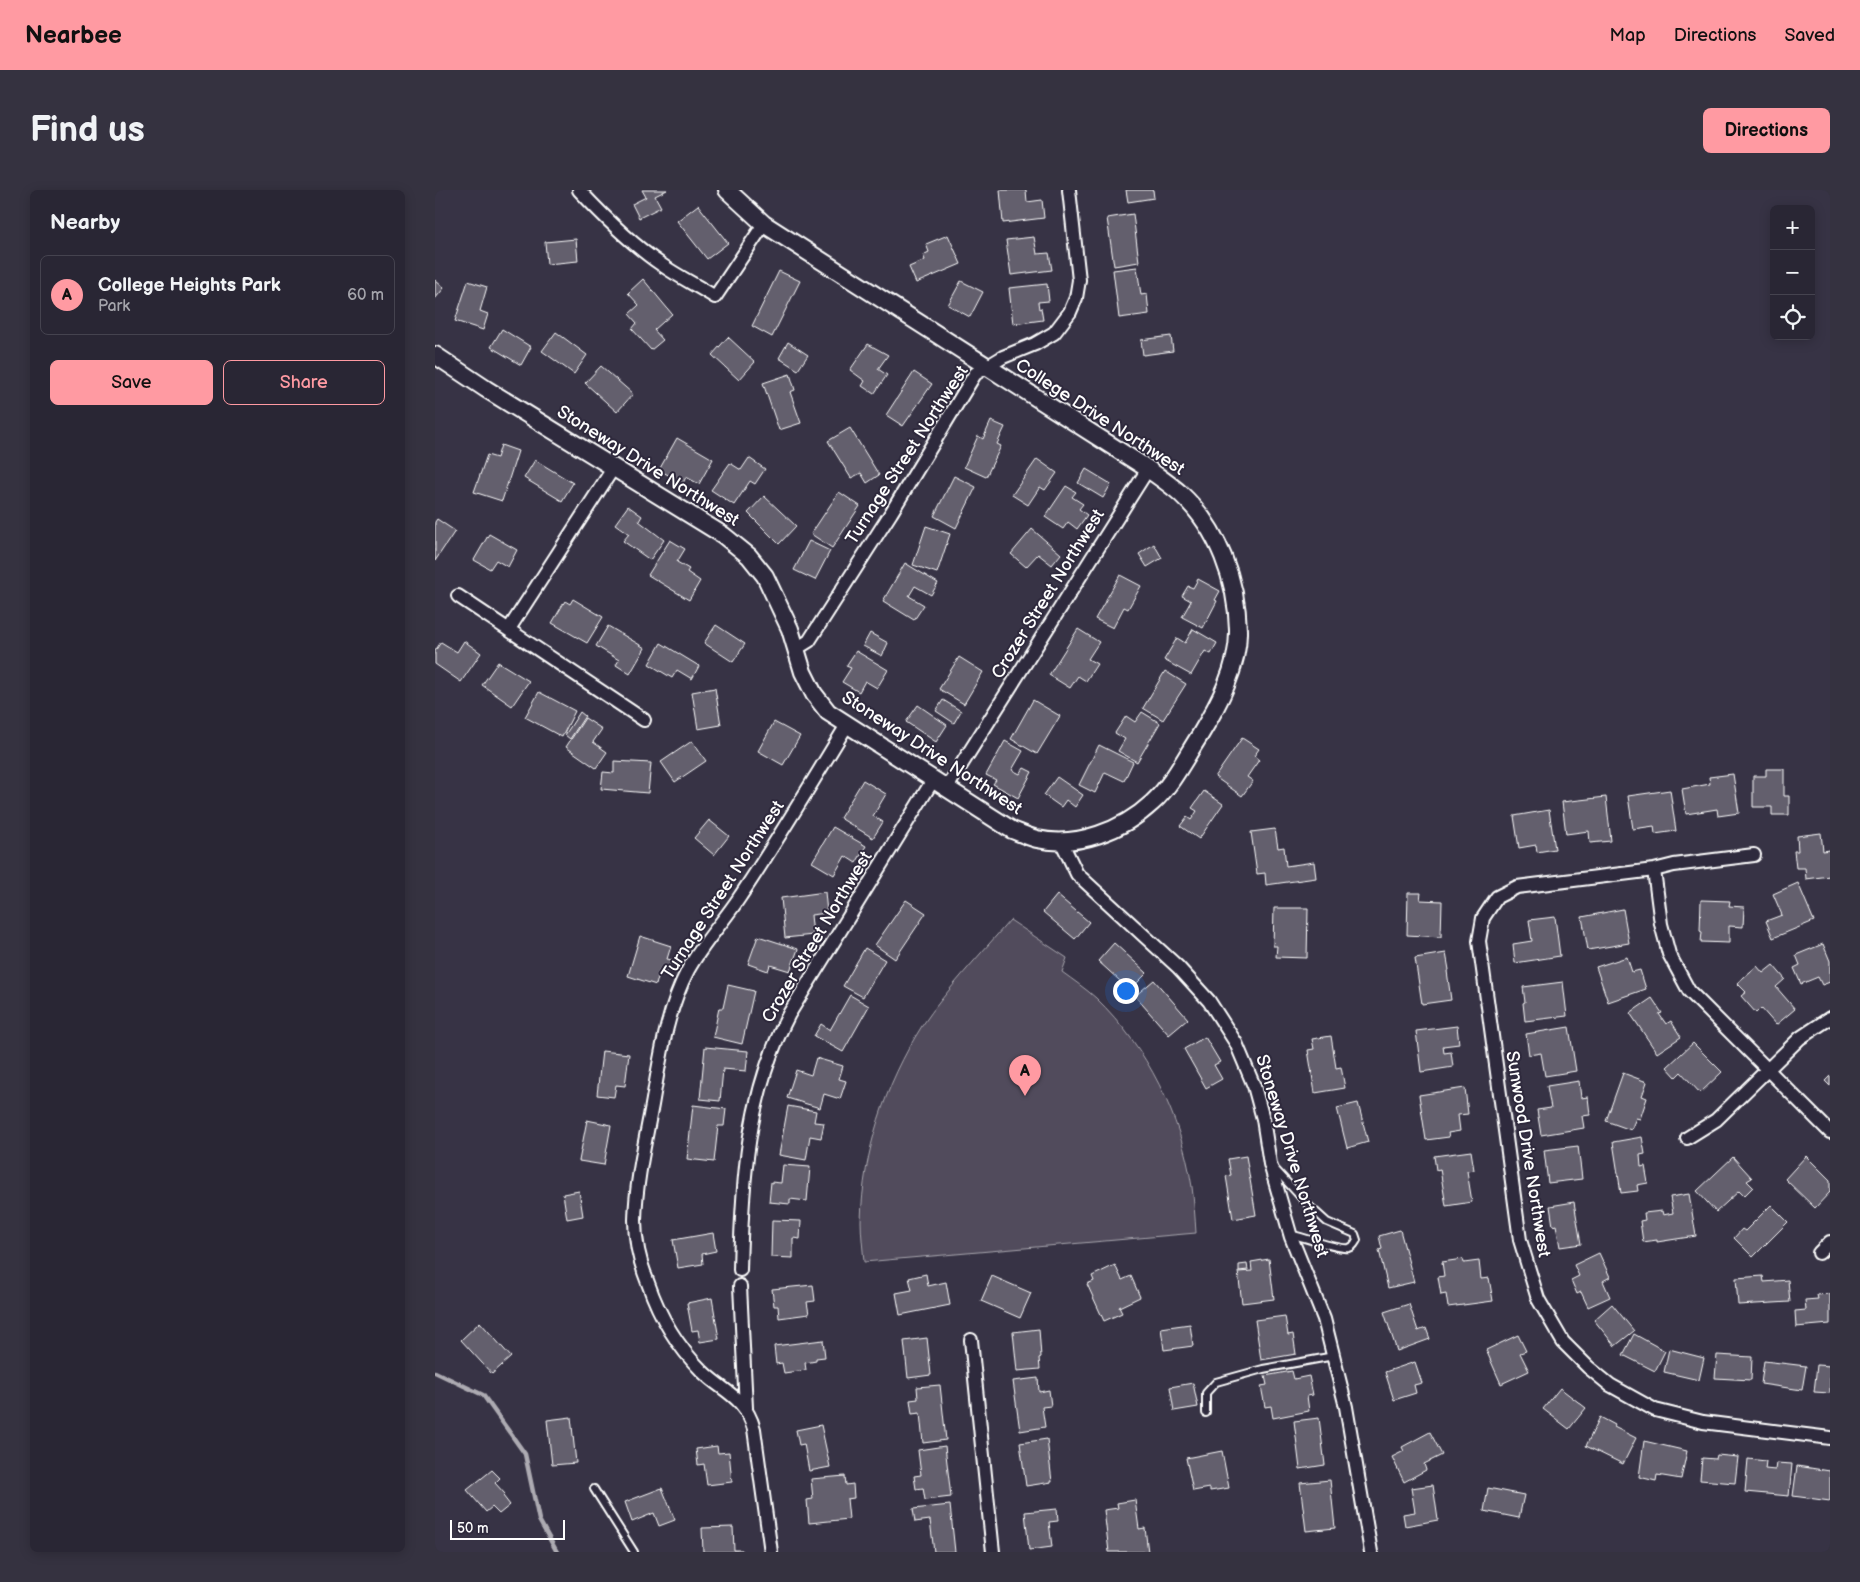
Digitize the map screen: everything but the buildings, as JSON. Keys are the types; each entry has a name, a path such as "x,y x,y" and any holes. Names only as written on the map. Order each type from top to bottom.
{"street":[{"path":"579,190 630,241 663,266 715,297 764,224"},
{"name":"College Drive Northwest","path":"727,190 764,224 1148,469 1181,494 1202,517 1216,541 1225,563 1237,610 1238,633 1236,652 1229,677 1209,720 1172,779 1153,803 1132,819 1117,827 1084,838 1061,841"},
{"name":"Turnage Street Northwest","path":"796,649 809,641 891,513 975,374 1003,357 1035,344 1054,333 1070,312 1076,298 1079,280 1069,190"},
{"name":"Stoneway Drive Northwest","path":"435,355 486,389 723,535 749,556 765,576 779,605 790,629 803,672 813,694 828,712 1012,830 1037,839 1061,841 1077,874 1178,967 1209,1001 1236,1043 1254,1086 1263,1119 1270,1164 1290,1234 1324,1319 1334,1356 1356,1459 1371,1552"},
{"path":"509,629 614,467"},
{"name":"Crozer Street Northwest","path":"740,1270 746,1154 754,1111 779,1033 789,1014 939,784 1148,469"},
{"path":"458,596 644,720"},
{"name":"Turnage Street Northwest","path":"771,1552 751,1418 746,1408 726,1389 703,1372 679,1345 659,1308 648,1284 638,1250 635,1222 637,1186 665,1034 674,999 689,969 741,896 847,725"},
{"name":"Sunwood Drive Northwest","path":"1753,855 1674,864 1654,870 1517,887 1497,897 1483,918 1479,941 1521,1240 1538,1299 1563,1342 1588,1367 1610,1385 1655,1410 1703,1422 1830,1438"},
{"path":"1654,870 1661,924 1669,954 1689,991 1830,1132"},
{"path":"1687,1138 1716,1120 1800,1038 1830,1018"},
{"path":"1819,1253 1830,1242"},
{"path":"740,1286 746,1408"},
{"path":"971,1340 993,1552"}],"lane":[{"path":"1270,1164 1307,1204 1327,1222 1355,1234 1357,1240 1355,1245 1349,1248 1338,1247 1290,1234"},
{"path":"1206,1413 1206,1393 1215,1382 1263,1369 1334,1356"},
{"path":"594,1489 633,1552"}],"shaded area":[{"path":"1010,920 1067,958 1062,972 1096,998 1114,1017 1146,1061 1159,1084 1180,1134 1192,1187 1196,1233 864,1262 861,1221 866,1170 878,1119 897,1071 932,1012"}],"waterway":[{"path":"435,1372 483,1395 525,1454 539,1520 557,1552"}],"place":[{"name":"College Heights Park","path":"1025,1096"}]}
